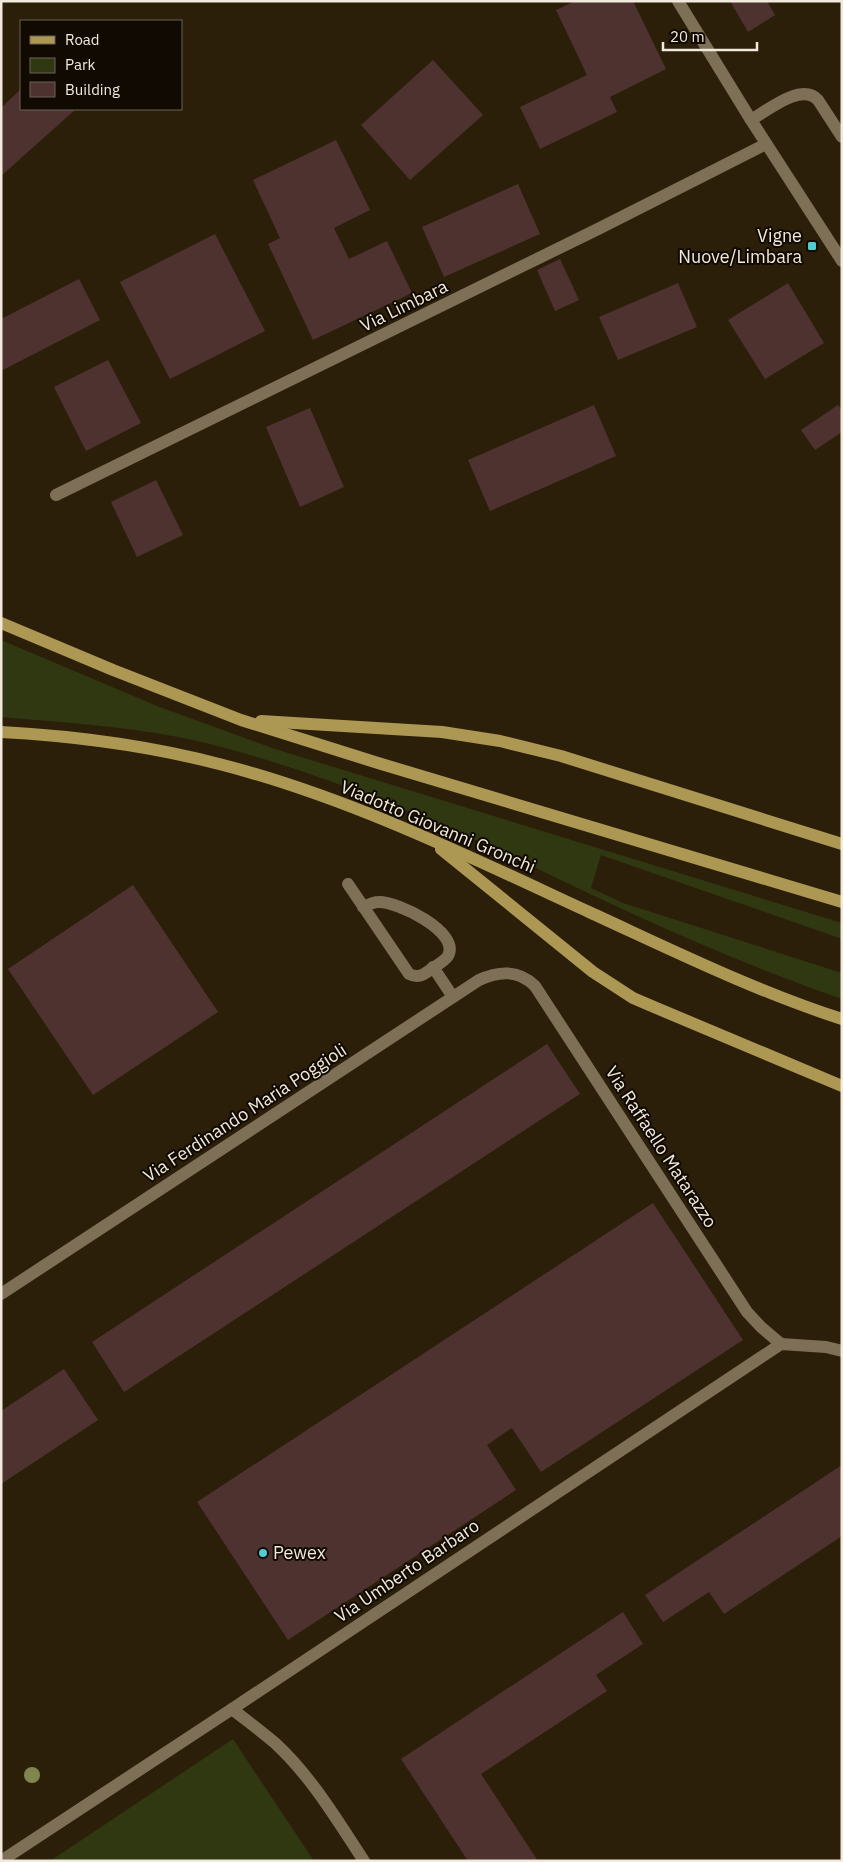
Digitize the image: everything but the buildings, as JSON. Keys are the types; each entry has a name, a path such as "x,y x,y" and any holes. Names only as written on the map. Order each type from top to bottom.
{"main road":[{"name":"Viadotto Giovanni Gronchi","path":"1,623 113,670 241,720 842,902"},
{"path":"241,720 442,732 500,741 561,756 842,844"},
{"name":"Viadotto Giovanni Gronchi","path":"1,732 90,739 157,750 225,765 301,789 360,810 429,839 726,974 799,1004 842,1019"},
{"path":"429,839 609,984 633,998 842,1086"}],"street":[{"path":"678,1 766,144 842,261"},
{"path":"751,120 795,94 806,93 814,95 842,137"},
{"name":"Via Limbara","path":"56,496 563,247 766,144"},
{"path":"348,884 363,907 409,974 415,977 423,976 447,957 449,951 442,933 428,920 412,911 388,902 376,902 363,907"},
{"path":"434,968 454,997"},
{"name":"Via Ferdinando Maria Poggioli","path":"1,1294 479,980 500,973 512,973"},
{"name":"Via Raffaello Matarazzo","path":"512,973 521,976 535,986 747,1312 781,1344"},
{"path":"781,1344 826,1346 842,1351"},
{"name":"Via Umberto Barbaro","path":"1,1861 781,1344"},
{"path":"232,1709 275,1744 299,1769 330,1809 364,1861"}],"green space":[{"path":"1,640 157,706 275,749 842,923 842,939 601,855 591,888 623,903 842,973 842,999 758,968 676,933 431,821 358,791 283,765 206,743 155,733 104,726 1,717"},
{"path":"233,1739 314,1861 50,1861"}],"place":[{"name":"Vigne Nuove/Limbara","path":"812,246"},
{"name":"Pewex","path":"263,1553"}]}
